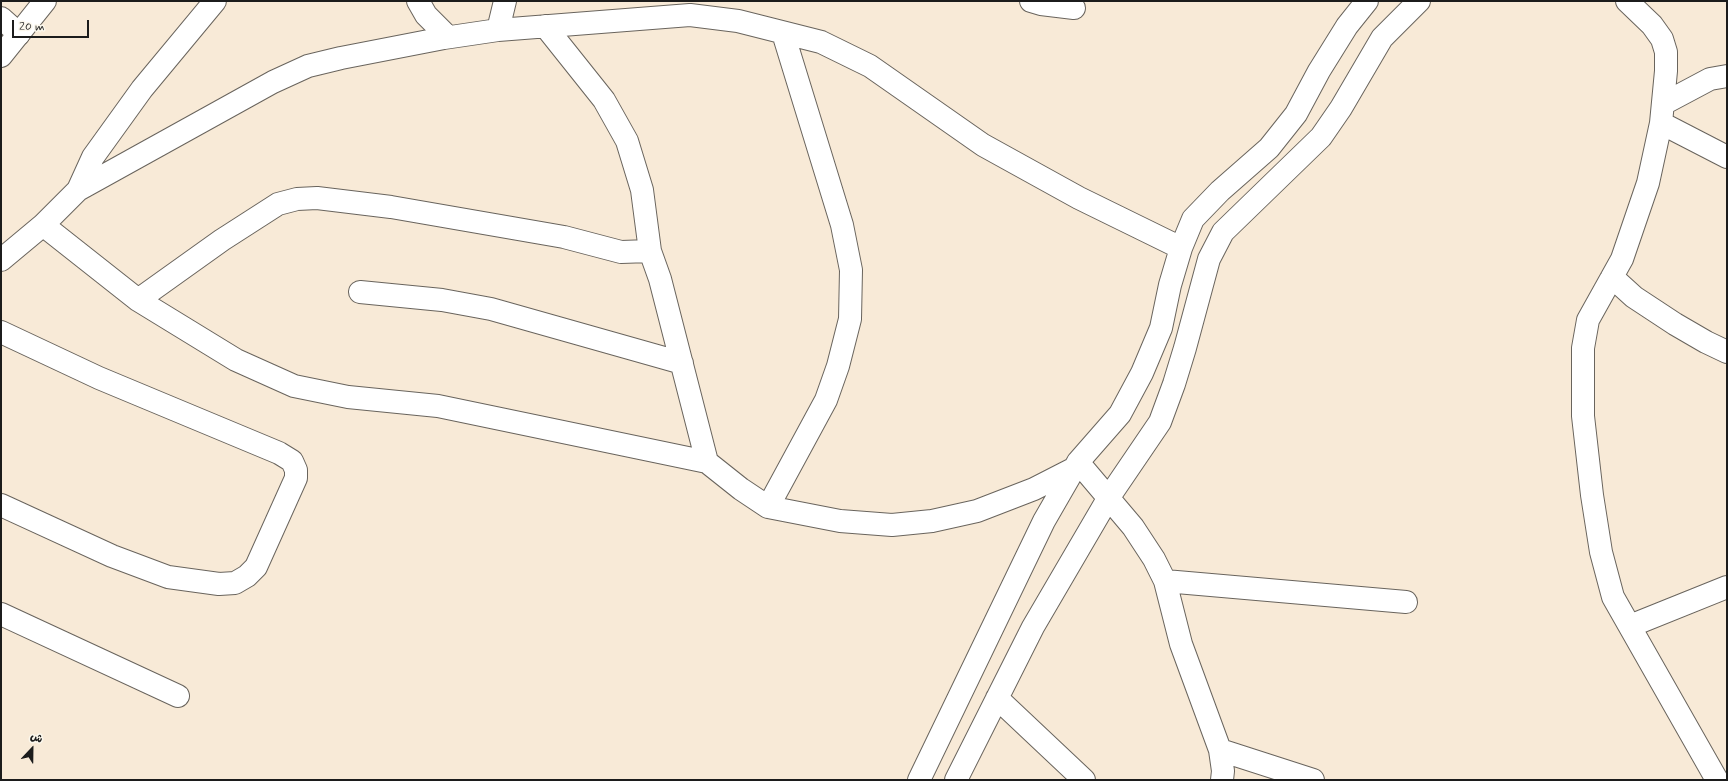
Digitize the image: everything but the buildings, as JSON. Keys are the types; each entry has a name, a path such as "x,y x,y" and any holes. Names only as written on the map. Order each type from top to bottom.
{"street":[{"path":"1,56 44,1"},
{"path":"78,190 93,157 142,89 215,1"},
{"path":"418,1 426,15 448,37"},
{"path":"498,30 505,1"},
{"path":"1031,1 1041,4 1074,8"},
{"path":"919,780 1044,520 1077,465 1120,414 1142,373 1161,328 1170,285 1181,248 1193,219 1220,191 1269,148 1296,114 1319,71 1347,26 1367,1"},
{"path":"956,780 1033,627 1108,497 1160,422 1185,348 1209,259 1223,232 1321,138 1341,108 1382,38 1419,1"},
{"path":"1627,1 1652,25 1662,39 1666,52 1666,71 1662,114 1648,183 1622,259 1588,320 1583,348 1583,416 1592,495 1601,552 1613,597 1717,780"},
{"path":"1,260 43,225 78,190 273,82 308,66 448,37 694,8 821,42 870,66 983,144 1079,198 1181,248"},
{"path":"1,18 19,34"},
{"path":"545,26 604,100 627,141 642,190 650,252 660,279 706,462"},
{"path":"768,507 826,400 838,366 850,319 851,270 842,225 783,33"},
{"path":"1662,114 1710,79 1727,76"},
{"path":"1662,114 1727,157"},
{"path":"138,300 222,240 278,204 297,199 317,198 391,207 564,237 621,252 650,252"},
{"path":"43,225 138,300 236,360 294,386 348,397 438,406 706,462 740,489 768,507 840,521 863,523 892,525 932,521 977,511 1034,489 1077,465"},
{"path":"1612,277 1634,297 1675,324 1727,352"},
{"path":"360,292 442,300 491,309 682,363"},
{"path":"1,332 99,378 279,453 292,461 296,470 296,478 256,567 247,576 235,583 219,584 168,577 112,556 1,505"},
{"path":"1077,465 1108,497 1133,527 1154,559 1165,581 1181,644 1220,750 1223,771 1222,780"},
{"path":"1165,581 1406,602"},
{"path":"1630,626 1727,587"},
{"path":"1,614 178,696"},
{"path":"997,698 1084,780"},
{"path":"1220,750 1313,780"}]}
